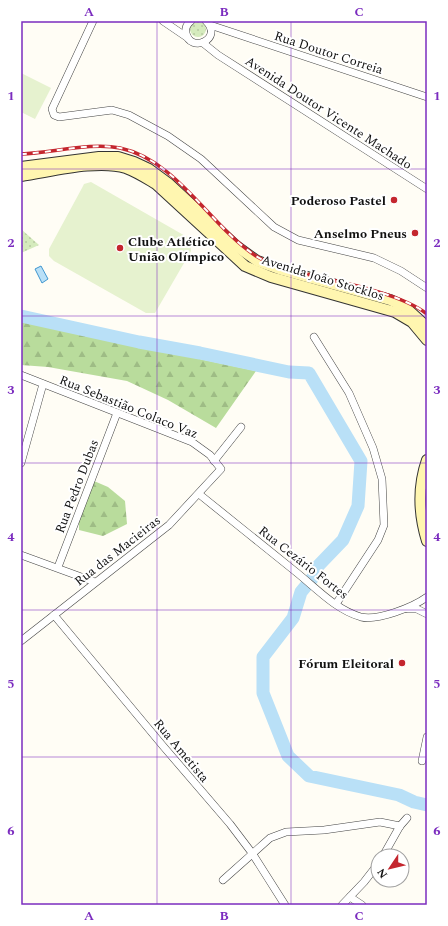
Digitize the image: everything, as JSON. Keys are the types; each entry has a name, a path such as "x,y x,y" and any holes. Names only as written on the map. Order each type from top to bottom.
{"main road":[{"name":"Avenida João Stocklos","path":"21,167 99,157 118,158 134,162 149,169 168,183 236,246 257,261 282,270 390,300 405,307 427,327"},
{"name":"Avenida João Stocklos","path":"21,176 91,166 124,168 156,184 245,266 271,277 395,312 412,322 427,340"},
{"path":"427,460 424,469 421,512 427,541"}],"street":[{"path":"93,21 52,109 54,115 59,117 112,110 129,115 168,136 201,159 274,227 298,240 374,258 401,271 427,288"},
{"path":"163,21 195,43 205,42 211,33 223,29"},
{"path":"188,38 186,30 191,21"},
{"path":"208,23 211,33"},
{"name":"Rua Doutor Correia","path":"208,23 427,97"},
{"name":"Avenida Doutor Vicente Machado","path":"205,42 218,55 427,189"},
{"path":"314,337 349,393 373,448 382,480 384,525 382,532 336,604"},
{"name":"Rua Sebastião Colaco Vaz","path":"21,374 192,442 221,469"},
{"path":"21,462 43,384"},
{"name":"Rua Pedro Dubas","path":"58,567 117,413"},
{"path":"214,461 241,427"},
{"name":"Rua das Macieiras","path":"21,641 169,525 221,469"},
{"name":"Rua Cezário Fortes","path":"199,494 314,588 336,604 361,617 374,617 406,608 427,597"},
{"path":"21,555 58,567 95,582"},
{"path":"406,608 417,609 427,614"},
{"name":"Rua Ametista","path":"54,615 252,854 285,905"},
{"path":"422,761 427,737"},
{"path":"388,848 400,826 407,818"},
{"path":"223,880 270,838 286,832 324,830 380,822 400,826"},
{"path":"342,905 370,873"},
{"path":"350,897 362,905"}],"green space":[{"path":"198,21 204,23 206,29 204,35 198,37 192,35 190,29 192,23"},
{"path":"21,73 51,88 35,119 21,112"},
{"name":"Clube Atlético União Olímpico","path":"91,182 187,237 190,241 191,251 155,313 146,313 54,261 49,256 49,249 84,184"},
{"path":"21,229 39,245 21,253"},
{"path":"21,321 256,371 216,428 168,400 127,381 48,367 21,365"},
{"path":"94,481 108,487 125,501 127,524 103,536 79,530 79,519"}],"water":[{"path":"41,266 48,279 42,283 35,269"}],"waterway":[{"path":"21,316 139,342 289,372 309,373 361,461 358,506 343,540 318,566 315,575 301,592 293,618 263,657 263,693 288,756 309,776 399,795 414,802 427,805"}],"railway":[{"path":"21,154 84,147 109,146 140,155 159,166 176,180 239,243 261,259 277,266 298,272 383,293 415,306 427,314"}],"place":[{"name":"Poderoso Pastel","path":"394,200"},
{"name":"Anselmo Pneus","path":"415,233"},
{"name":"Clube Atlético União Olímpico","path":"120,248"},
{"name":"Fórum Eleitoral","path":"402,663"}]}
